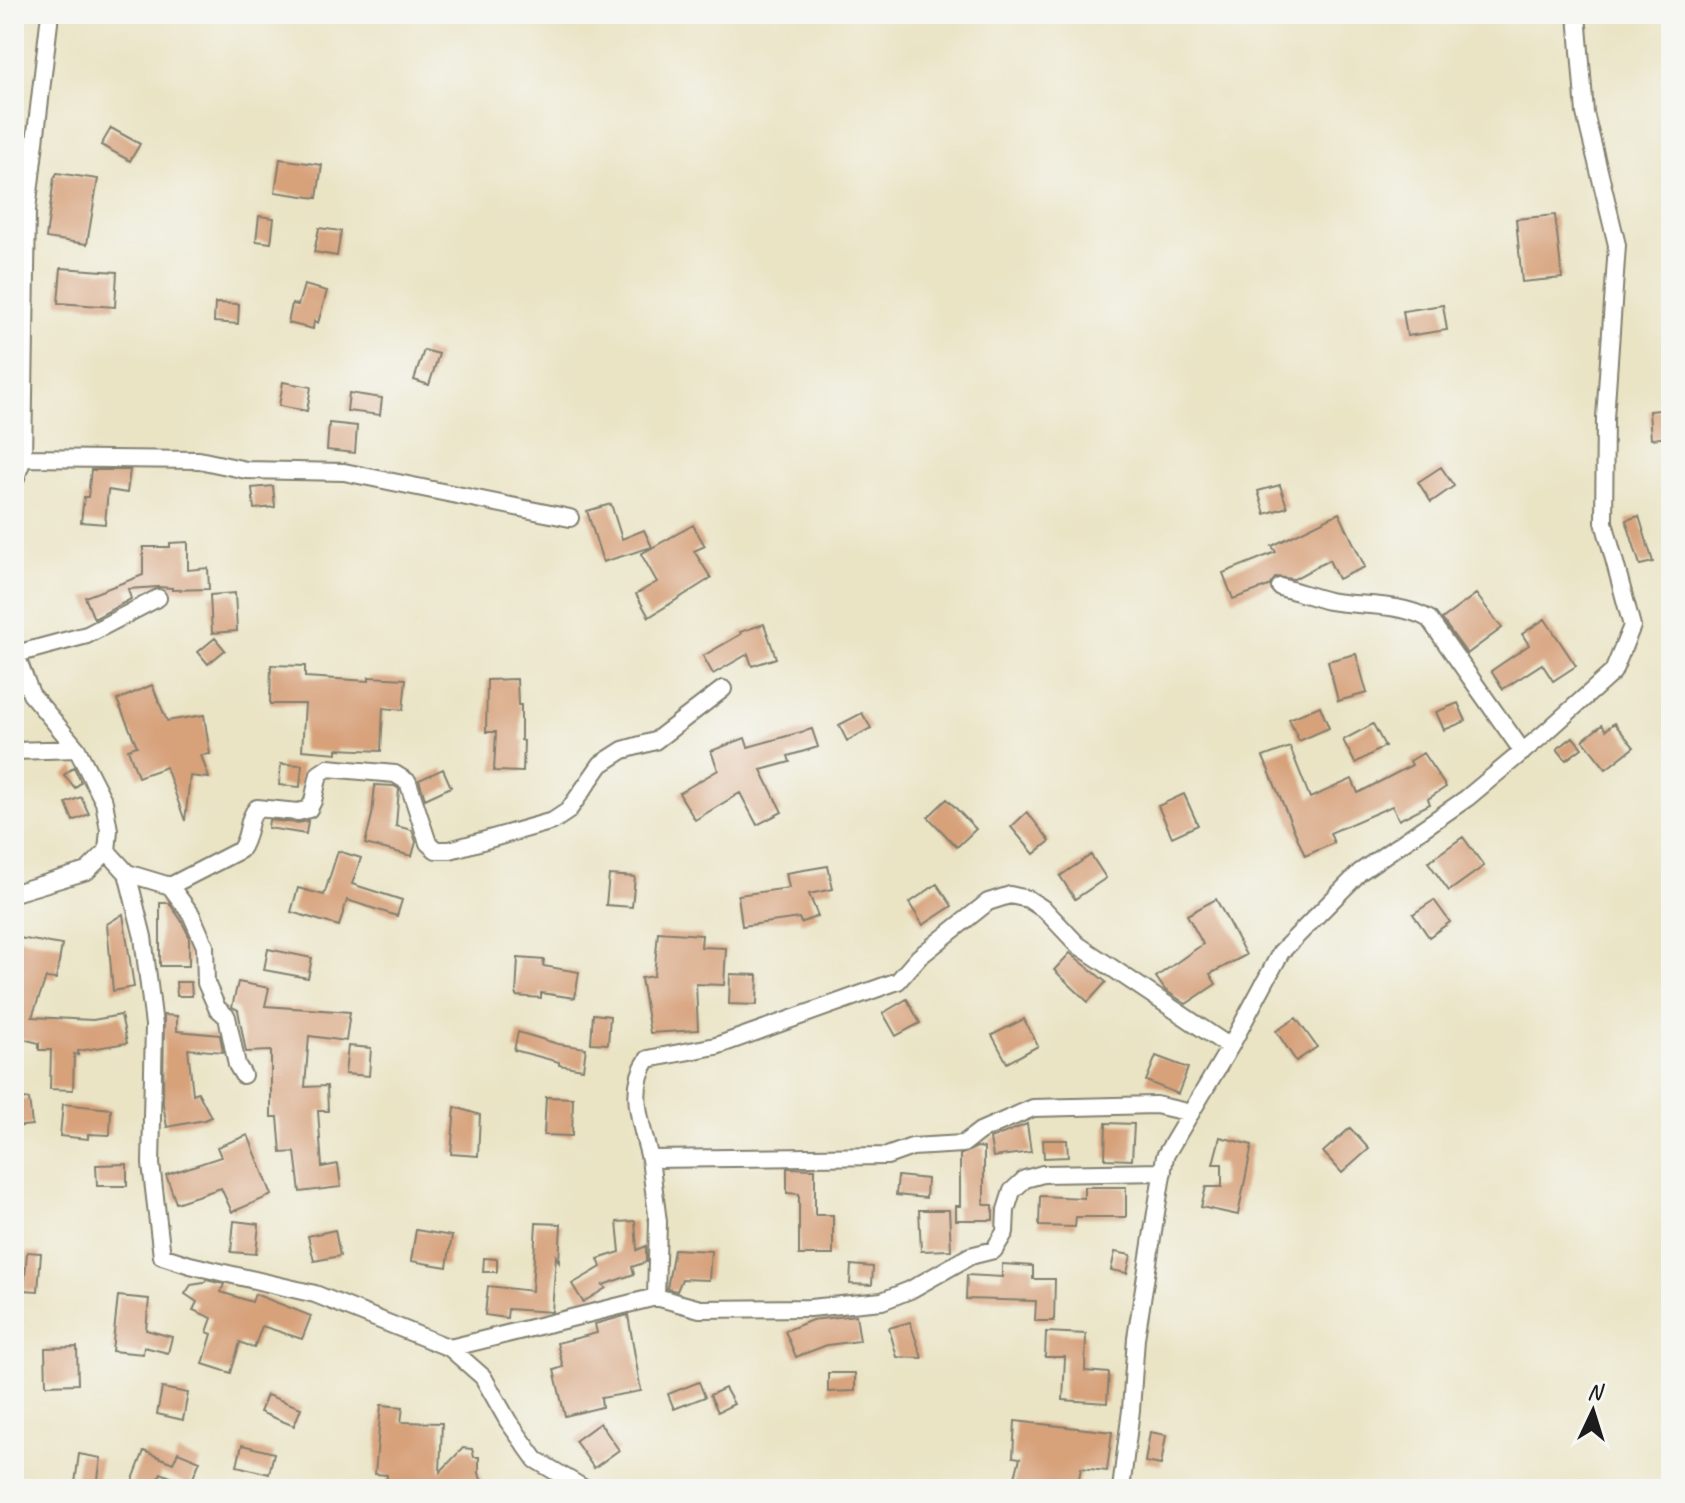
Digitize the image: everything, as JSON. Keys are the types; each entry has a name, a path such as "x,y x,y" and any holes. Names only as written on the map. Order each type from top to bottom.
{"street":[{"path":"14,483 23,458 27,210 50,14"},
{"path":"1121,1489 1136,1338 1165,1156 1230,1047 1281,952 1360,872 1467,798 1613,672 1632,626 1604,522 1605,418 1617,245 1585,113 1577,14"},
{"path":"23,458 199,460 246,470 344,472 570,518"},
{"path":"1280,587 1330,601 1419,613 1429,619 1523,752"},
{"path":"14,893 87,871 107,851 109,830 104,802 77,749 31,694 15,652 87,635 158,598"},
{"path":"170,886 240,850 247,840 250,815 257,808 298,812 309,809 319,774 328,768 395,774 408,782 428,843 436,850 450,850 553,821 568,811 601,764 623,750 655,741 723,689"},
{"path":"14,751 77,749"},
{"path":"107,851 127,873 143,937 154,1025 151,1164 162,1256 315,1294 450,1348 483,1377 508,1421 536,1460 585,1489"},
{"path":"127,873 170,886 191,914 205,946 206,983 217,1008 227,1017 235,1056 243,1075"},
{"path":"656,1297 658,1222 650,1159 638,1112 637,1082 648,1059 716,1046 898,981 919,957 988,902 1010,895 1028,899 1045,910 1078,945 1230,1047"},
{"path":"650,1159 887,1156 912,1147 963,1144 980,1131 1033,1108 1156,1105 1191,1113"},
{"path":"450,1348 656,1297 700,1309 810,1308 882,1301 910,1290 970,1256 994,1250 1005,1232 1006,1210 1012,1191 1025,1179 1043,1174 1163,1172"}],"building":[{"path":"111,128 140,144 130,161 101,145"},
{"path":"280,159 322,165 317,198 275,192"},
{"path":"57,173 98,179 87,244 46,238"},
{"path":"1555,215 1562,278 1522,282 1516,219"},
{"path":"259,216 274,218 271,243 256,241"},
{"path":"319,228 341,231 337,256 314,252"},
{"path":"61,268 117,272 115,307 58,303"},
{"path":"304,285 327,291 318,323 314,321 313,329 288,323 292,304 298,305"},
{"path":"215,303 239,304 238,324 214,322"},
{"path":"1443,305 1447,330 1407,336 1403,311"},
{"path":"424,350 439,354 429,385 414,380"},
{"path":"283,382 311,387 307,411 279,406"},
{"path":"349,393 382,398 380,415 347,411"},
{"path":"1671,409 1671,437 1651,439 1649,411"},
{"path":"329,423 357,426 355,453 327,450"},
{"path":"1441,467 1454,486 1431,502 1418,482"},
{"path":"91,470 130,470 127,493 108,490 105,524 81,522"},
{"path":"1280,485 1287,507 1265,514 1258,491"},
{"path":"273,486 275,507 254,509 252,488"},
{"path":"611,504 622,539 644,530 652,547 603,562 587,511"},
{"path":"1339,513 1365,567 1338,579 1329,560 1294,579 1276,577 1269,586 1233,599 1223,573 1276,552 1272,546"},
{"path":"1639,516 1653,562 1640,565 1626,520"},
{"path":"693,525 705,546 694,551 711,578 649,617 636,594 657,582 641,554"},
{"path":"188,542 188,570 208,568 209,589 128,589 131,599 94,619 85,597 143,575 143,547 170,547 170,543"},
{"path":"235,593 237,631 212,633 210,595"},
{"path":"1476,594 1502,628 1467,654 1442,619"},
{"path":"1545,619 1576,666 1553,681 1542,664 1503,689 1491,671 1529,645 1522,634"},
{"path":"764,624 776,658 752,666 748,654 713,674 703,656 740,632"},
{"path":"215,638 225,650 208,664 198,652"},
{"path":"1356,654 1367,693 1338,701 1328,661"},
{"path":"271,665 305,666 305,677 369,681 369,677 406,679 403,710 383,708 381,751 337,749 337,753 302,750 305,704 270,704"},
{"path":"517,679 521,740 524,741 523,772 494,771 496,732 486,732 487,680"},
{"path":"152,685 167,721 204,715 210,754 201,755 209,778 190,776 185,821 166,767 138,777 128,749 137,746 117,700"},
{"path":"1458,703 1466,721 1444,730 1436,712"},
{"path":"1320,706 1329,728 1299,741 1289,719"},
{"path":"862,713 871,728 847,741 839,725"},
{"path":"1614,723 1634,747 1606,769 1583,740 1602,725 1606,730"},
{"path":"1373,724 1385,746 1355,763 1343,740"},
{"path":"812,729 818,747 788,756 790,762 761,770 782,812 757,825 740,793 695,820 679,793 718,770 711,751 745,738 748,747"},
{"path":"1573,737 1582,748 1566,760 1557,749"},
{"path":"1290,747 1310,798 1352,779 1358,793 1412,765 1410,761 1423,753 1446,787 1428,799 1430,804 1399,820 1392,806 1330,833 1334,843 1305,856 1263,757"},
{"path":"281,764 302,765 300,787 279,785"},
{"path":"74,767 81,782 75,788 64,775"},
{"path":"443,769 451,787 425,799 419,780"},
{"path":"375,785 399,789 396,826 412,830 416,842 412,856 365,844"},
{"path":"1184,794 1198,825 1172,837 1158,806"},
{"path":"81,797 89,814 73,821 66,803"},
{"path":"947,799 976,829 957,847 928,817"},
{"path":"1027,812 1050,841 1034,854 1011,827"},
{"path":"269,820 308,821 306,834 268,828"},
{"path":"1463,837 1484,866 1449,891 1428,862"},
{"path":"338,851 361,858 352,884 402,900 397,916 347,900 339,926 291,912 298,888 324,895"},
{"path":"1091,855 1106,878 1075,899 1060,876"},
{"path":"828,866 833,889 809,894 818,916 801,923 799,918 742,926 738,895 789,888 786,873"},
{"path":"609,875 635,877 632,907 606,905"},
{"path":"937,884 952,906 923,925 909,903"},
{"path":"1216,899 1246,955 1210,974 1216,984 1186,1004 1165,990 1156,977 1203,944 1187,915"},
{"path":"1434,900 1450,922 1429,937 1413,914"},
{"path":"160,903 169,903 189,936 189,966 160,966"},
{"path":"123,914 134,987 113,991 107,924"},
{"path":"658,932 702,935 701,947 726,948 724,985 696,984 698,1030 650,1033 641,978 654,976"},
{"path":"19,938 62,945 56,979 46,978 32,1017 93,1020 121,1015 127,1043 74,1054 73,1090 50,1089 51,1050 39,1050 39,1043 14,1037 14,971"},
{"path":"268,949 312,958 308,978 264,970"},
{"path":"1070,953 1106,982 1088,1002 1054,970"},
{"path":"518,958 544,960 543,966 579,972 575,998 541,993 541,998 516,996"},
{"path":"730,974 758,975 757,1005 729,1004"},
{"path":"176,982 191,982 192,996 177,996"},
{"path":"238,982 269,988 265,1006 350,1012 346,1041 309,1036 305,1087 327,1086 328,1111 318,1111 322,1167 338,1164 341,1187 300,1192 295,1152 281,1153 278,1117 271,1117 271,1051 246,1052 238,1010 232,1007"},
{"path":"907,999 920,1023 896,1036 883,1013"},
{"path":"593,1014 610,1016 608,1044 591,1043"},
{"path":"164,1015 177,1016 177,1031 220,1035 223,1052 188,1049 193,1094 198,1092 211,1117 204,1120 167,1127 163,1104"},
{"path":"1296,1018 1317,1047 1296,1061 1276,1031"},
{"path":"1024,1019 1038,1046 1007,1063 992,1035"},
{"path":"518,1032 558,1044 586,1048 583,1069 559,1065 559,1062 514,1050"},
{"path":"348,1046 371,1048 369,1076 345,1074"},
{"path":"1156,1056 1188,1068 1178,1094 1146,1081"},
{"path":"546,1097 573,1098 572,1136 544,1135"},
{"path":"29,1099 32,1125 14,1127 14,1100"},
{"path":"63,1104 111,1109 110,1135 88,1134 88,1139 60,1136"},
{"path":"455,1107 480,1115 478,1156 451,1154"},
{"path":"1106,1123 1134,1124 1132,1160 1105,1159"},
{"path":"1027,1124 1031,1152 993,1157 990,1139"},
{"path":"1350,1128 1369,1149 1342,1173 1323,1152"},
{"path":"248,1135 272,1195 232,1212 221,1188 176,1203 166,1175 221,1157 217,1147"},
{"path":"1220,1137 1252,1145 1238,1215 1201,1207 1206,1187 1222,1187 1222,1164 1213,1164"},
{"path":"1043,1140 1067,1140 1068,1157 1044,1158"},
{"path":"977,1147 984,1148 984,1205 993,1205 993,1220 956,1220 956,1206 960,1206 960,1155"},
{"path":"127,1164 127,1186 97,1186 96,1165"},
{"path":"787,1168 815,1169 815,1215 833,1215 833,1255 799,1255 799,1194 787,1193"},
{"path":"898,1176 927,1179 926,1198 896,1195"},
{"path":"1084,1187 1126,1187 1126,1217 1076,1217 1075,1227 1039,1226 1040,1196 1084,1198"},
{"path":"919,1210 949,1210 951,1250 921,1251"},
{"path":"234,1221 259,1224 256,1254 231,1252"},
{"path":"635,1221 637,1250 646,1246 646,1262 632,1267 634,1274 603,1285 606,1288 583,1302 572,1284 601,1267 598,1259 620,1252 617,1222"},
{"path":"536,1223 561,1224 552,1312 508,1309 507,1318 485,1315 488,1286 532,1291"},
{"path":"335,1230 340,1256 314,1261 308,1236"},
{"path":"416,1230 452,1236 447,1267 411,1261"},
{"path":"674,1249 711,1251 709,1280 682,1279 677,1291 667,1289"},
{"path":"27,1252 41,1253 38,1291 24,1290"},
{"path":"1115,1252 1131,1255 1127,1273 1111,1270"},
{"path":"484,1258 497,1259 497,1272 483,1272"},
{"path":"1002,1264 1033,1266 1033,1279 1055,1279 1054,1321 1035,1321 1036,1301 966,1299 967,1275 1002,1277"},
{"path":"851,1265 873,1267 872,1285 850,1284"},
{"path":"206,1280 224,1284 221,1292 252,1302 255,1294 311,1316 302,1339 262,1326 254,1348 240,1342 231,1373 203,1364 212,1334 207,1332 212,1318 193,1310 197,1302 185,1294 191,1285"},
{"path":"118,1296 149,1299 146,1330 172,1337 168,1353 144,1347 143,1354 112,1351"},
{"path":"628,1315 641,1391 601,1398 602,1407 565,1416 554,1370 563,1367 557,1343 597,1333 595,1324"},
{"path":"856,1315 860,1341 827,1345 796,1357 785,1331 812,1320"},
{"path":"910,1322 922,1358 897,1357 889,1328"},
{"path":"1046,1332 1086,1334 1085,1371 1109,1373 1107,1403 1063,1400 1065,1357 1045,1357"},
{"path":"77,1347 78,1384 46,1385 45,1348"},
{"path":"828,1373 855,1373 855,1391 828,1392"},
{"path":"699,1382 705,1397 674,1409 668,1394"},
{"path":"162,1388 188,1393 183,1420 157,1414"},
{"path":"725,1388 734,1404 718,1412 710,1395"},
{"path":"267,1395 301,1408 294,1426 260,1412"},
{"path":"381,1405 403,1407 401,1422 442,1423 440,1472 463,1448 472,1449 474,1457 479,1457 479,1473 484,1489 387,1489 387,1475 375,1474"},
{"path":"1015,1421 1112,1432 1107,1471 1081,1468 1077,1489 1012,1489 1020,1458 1013,1457"},
{"path":"600,1423 619,1450 594,1468 575,1441"},
{"path":"1150,1432 1166,1435 1161,1465 1145,1462"},
{"path":"242,1445 274,1453 269,1474 237,1466"},
{"path":"144,1451 173,1463 178,1452 200,1461 190,1485 161,1473 155,1489 132,1482"},
{"path":"79,1454 101,1458 97,1486 75,1483"}]}
